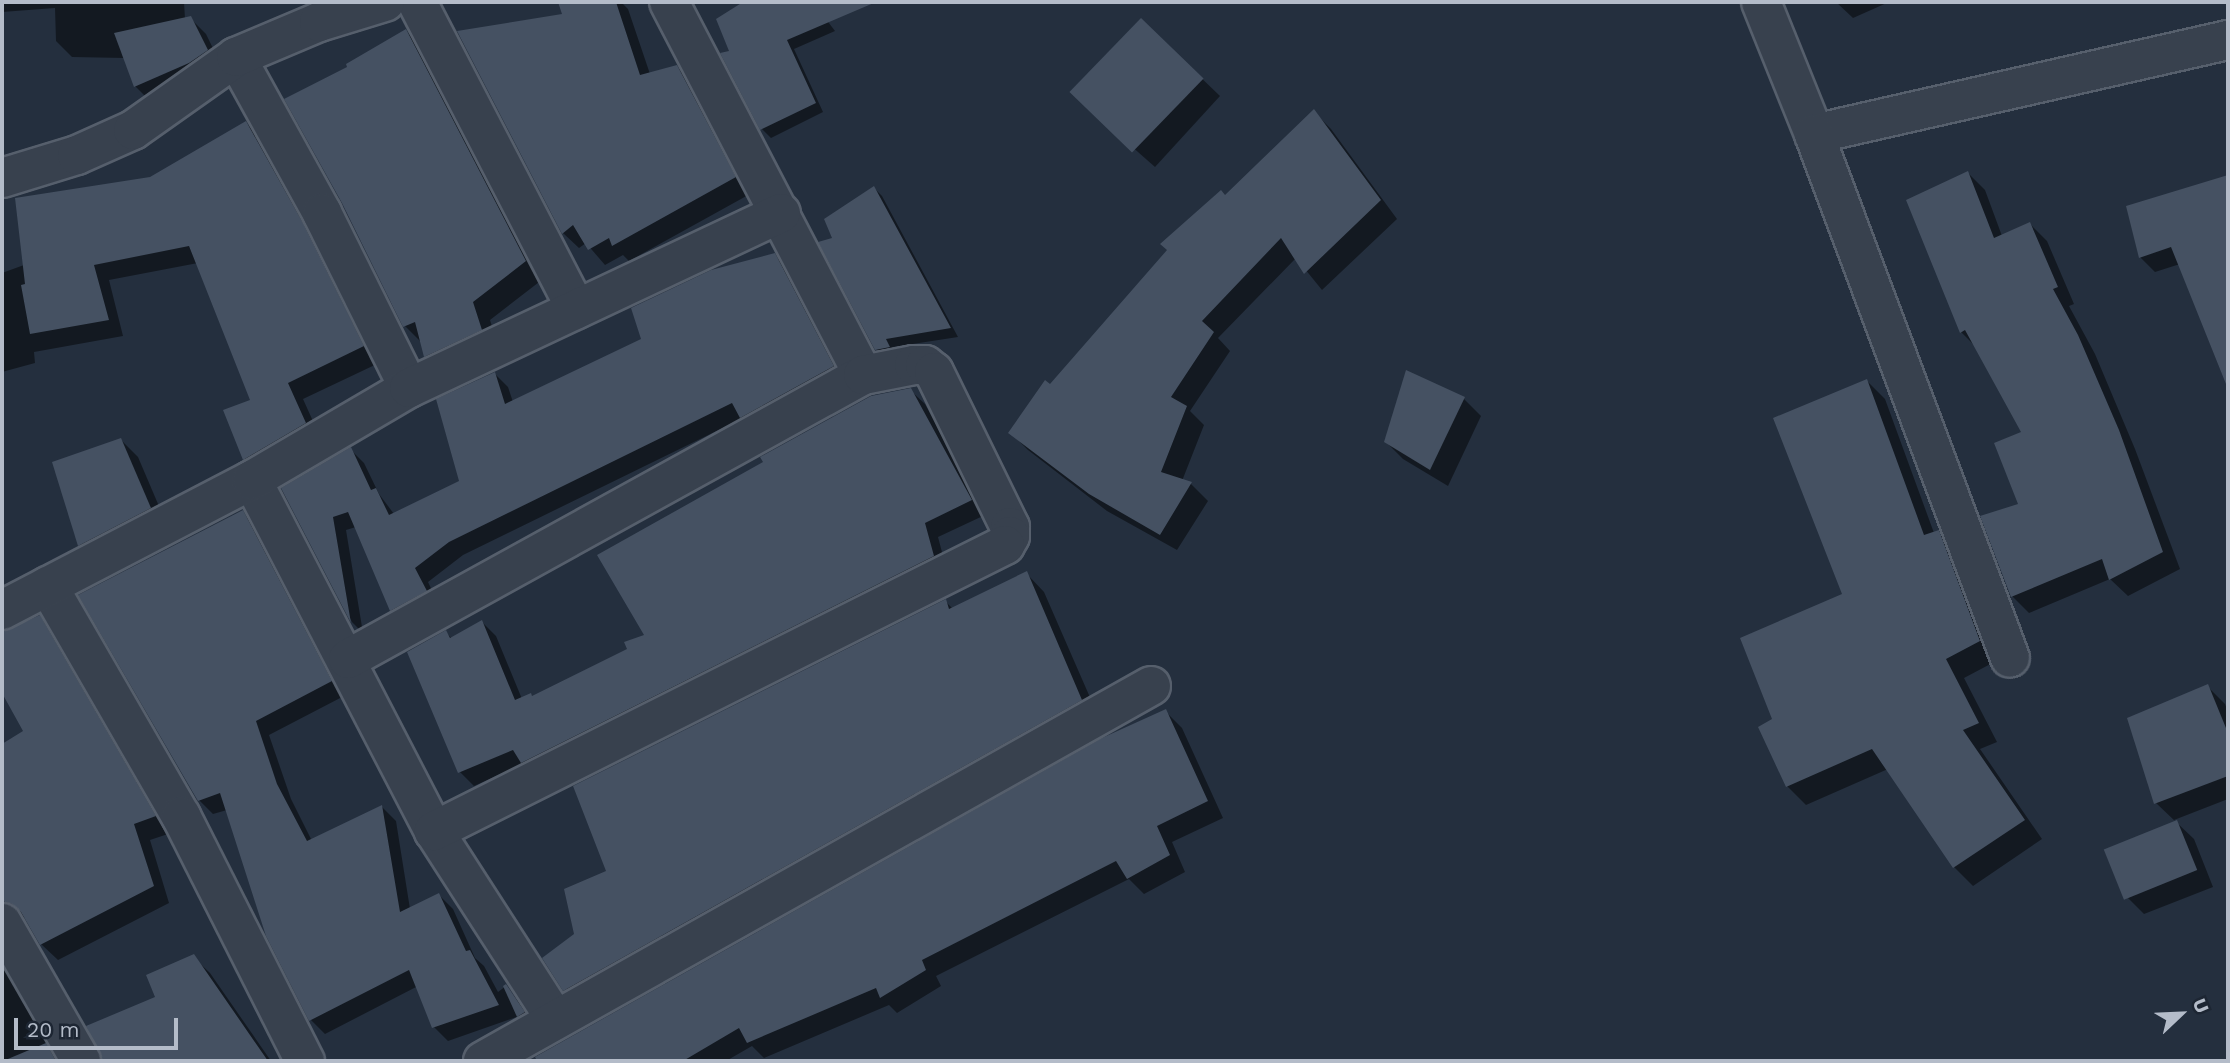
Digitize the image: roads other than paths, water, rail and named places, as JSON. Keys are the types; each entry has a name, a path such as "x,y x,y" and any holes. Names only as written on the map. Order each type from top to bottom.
{"street":[{"path":"2,178 77,155 133,130 236,57 319,22 385,2"},
{"path":"417,2 576,309"},
{"path":"669,2 863,375"},
{"path":"1761,2 1814,134 2010,657"},
{"path":"1814,134 2228,40"},
{"path":"236,57 322,213 409,388"},
{"path":"2,610 252,480 409,388 781,213"},
{"path":"348,659 863,375 914,365 925,365 934,372 1010,527 1010,536 1005,545 434,831"},
{"path":"252,480 348,659 434,831 555,1019"},
{"path":"48,586 181,816 304,1061"},
{"path":"483,1061 1151,687"},
{"path":"2,923 81,1061"}]}
